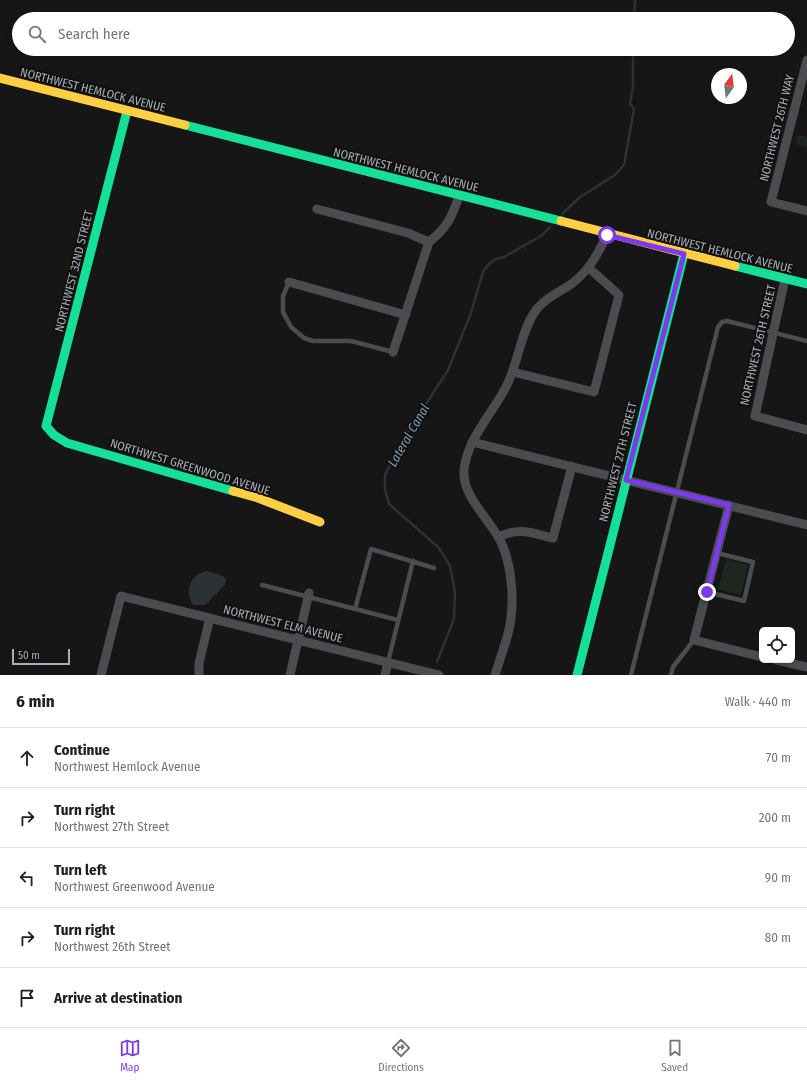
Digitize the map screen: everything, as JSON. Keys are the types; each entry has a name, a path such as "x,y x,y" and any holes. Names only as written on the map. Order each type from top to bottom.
{"street":[{"name":"NORTHWEST 26TH WAY","path":"807,60 803,89 771,202 807,211"},
{"name":"NORTHWEST HEMLOCK AVENUE","path":"0,78 607,235 807,284"},
{"name":"NORTHWEST 32ND STREET","path":"54,435 46,426 127,111"},
{"path":"393,352 429,242 442,231 449,222 459,196"},
{"path":"317,209 408,233 429,242"},
{"path":"495,675 508,633 511,594 507,560 498,537 467,488 464,472 466,456 472,442 506,387 513,372 534,313 546,300 567,287 589,268 607,235"},
{"name":"NORTHWEST 27TH STREET","path":"577,675 684,254"},
{"path":"513,372 594,392 619,295 589,268"},
{"name":"NORTHWEST 26TH STREET","path":"785,279 755,416 807,430"},
{"path":"289,282 406,316"},
{"name":"NORTHWEST GREENWOOD AVENUE","path":"54,435 67,443 258,498 320,522"},
{"path":"472,442 807,525"},
{"path":"498,537 510,531 522,530 553,538 572,466"},
{"path":"729,505 694,640 759,656"},
{"path":"290,675 309,595"},
{"name":"NORTHWEST ELM AVENUE","path":"101,675 121,596 439,675"},
{"path":"199,675 200,658 210,618"},
{"path":"385,675 388,662"},
{"path":"789,663 807,667"}],"lane":[{"path":"289,282 283,296 283,312 291,327 304,338 313,341 351,341 393,352"},
{"path":"631,675 718,327 722,322 727,321 807,340"},
{"path":"355,609 371,550 434,568"},
{"path":"707,592 744,601 753,562 717,553"},
{"path":"388,662 413,561"},
{"path":"262,585 309,595 398,620"},
{"path":"671,675 674,667 694,640"}],"shaded area":[{"path":"798,135 807,137 807,147 796,144"},
{"path":"726,559 748,565 741,595 718,589"},
{"path":"207,571 223,576 226,579 225,585 205,605 193,605 189,594 190,584 193,579 201,573"}],"waterway":[{"name":"Lateral Canal","path":"634,12 635,0"},
{"name":"Lateral Canal","path":"562,214 580,197 615,175 624,165 634,109 630,104 633,86 633,56"},
{"name":"Lateral Canal","path":"437,662 454,619 455,593 450,566 439,548 389,504 385,490 385,475 402,441 448,370 470,316 483,272 488,265 496,259 504,257 541,236 550,227"}],"traffic: fast":[{"path":"127,111 46,426 54,435 67,443 233,491"},
{"path":"185,125 561,221"},
{"path":"577,675 684,254"},
{"path":"735,266 807,284"}],"traffic: slow":[{"path":"0,78 185,125"},
{"path":"561,221 735,266"},
{"path":"233,491 258,498 320,522"}],"route":[{"path":"607,235 684,254 626,480 729,505 707,592"}]}
